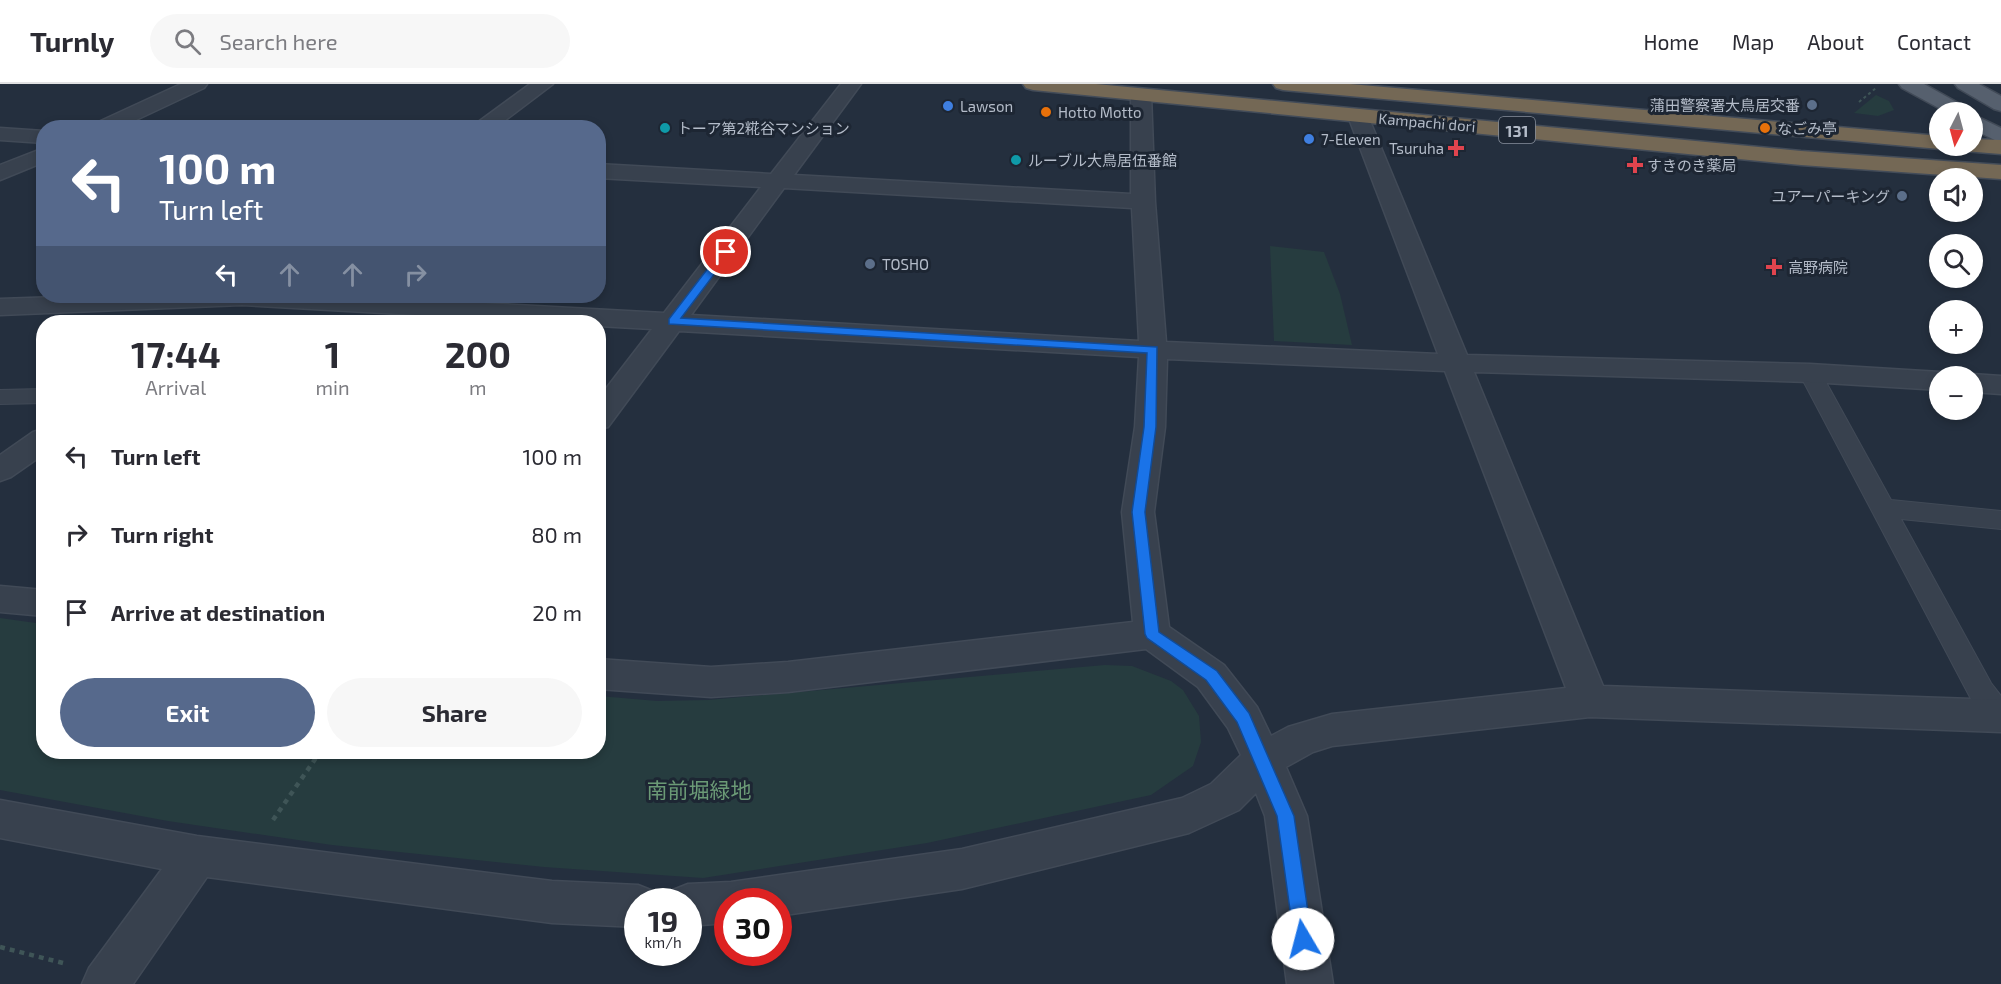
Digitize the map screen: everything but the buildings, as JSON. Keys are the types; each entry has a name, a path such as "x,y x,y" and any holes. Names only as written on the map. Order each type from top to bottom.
{"highway":[{"name":"Kampachi dori","path":"1033,84 1801,158 2001,172"},
{"name":"Kampachi dori","path":"1283,84 1375,88 1929,142"},
{"path":"1983,146 2001,147"}],"main road":[{"path":"1909,84 1942,102"},
{"path":"1965,84 2001,105"},
{"path":"1983,126 2001,137"}],"street":[{"path":"118,120 197,84"},
{"path":"491,120 543,84"},
{"path":"606,409 851,84"},
{"path":"1141,94 1143,202 1153,350 1150,427 1138,512 1152,634"},
{"path":"1358,116 1590,701"},
{"path":"0,134 36,136"},
{"path":"0,173 36,157"},
{"path":"606,172 1143,202"},
{"path":"0,307 88,303"},
{"path":"217,315 233,303"},
{"path":"363,303 570,315"},
{"path":"606,317 1153,350 1456,363 1810,373 1929,380"},
{"path":"1983,384 2001,385"},
{"path":"0,470 36,445"},
{"path":"0,599 36,602"},
{"path":"606,675 711,682 788,677 1152,634 1211,676 1243,718 1263,760 1286,816 1310,984"},
{"path":"792,894 962,869 1189,815 1225,797 1263,760 1302,739 1332,730 1590,701 2000,716"},
{"path":"0,819 197,856 552,902 624,905"},
{"path":"109,979 197,856"}],"lane":[{"path":"1810,373 1982,691 2000,716"},
{"path":"0,397 36,396"},
{"path":"1883,508 2001,520"}],"path":[{"path":"246,861 315,759"},
{"path":"0,947 109,979"}],"green space":[{"path":"1876,95 1889,101 1894,110 1878,116 1854,113"},
{"path":"1270,246 1324,252 1340,294 1352,345 1274,341"},
{"name":"南前堀緑地","path":"0,618 36,623 36,759 606,759 606,697 657,701 708,700 1105,665 1132,666 1171,681 1183,690 1199,716 1201,742 1193,766 1151,795 927,843 703,878 544,867 332,845 168,821 0,790"}],"place":[{"name":"蒲田警察署大鳥居交番","path":"1812,105"},
{"name":"Lawson","path":"948,106"},
{"name":"Hotto Motto","path":"1046,112"},
{"name":"トーア第2糀谷マンション","path":"665,128"},
{"name":"なごみ亭","path":"1765,128"},
{"name":"7-Eleven","path":"1309,139"},
{"name":"Tsuruha","path":"1456,148"},
{"name":"ルーブル大鳥居伍番館","path":"1016,160"},
{"name":"すきのき薬局","path":"1635,165"},
{"name":"ユアーパーキング","path":"1902,196"},
{"name":"TOSHO","path":"870,264"},
{"name":"高野病院","path":"1774,267"}],"route":[{"path":"726,252 673,321 1153,350 1150,427 1138,512 1152,634 1211,676 1243,718 1286,816 1303,939"}]}
